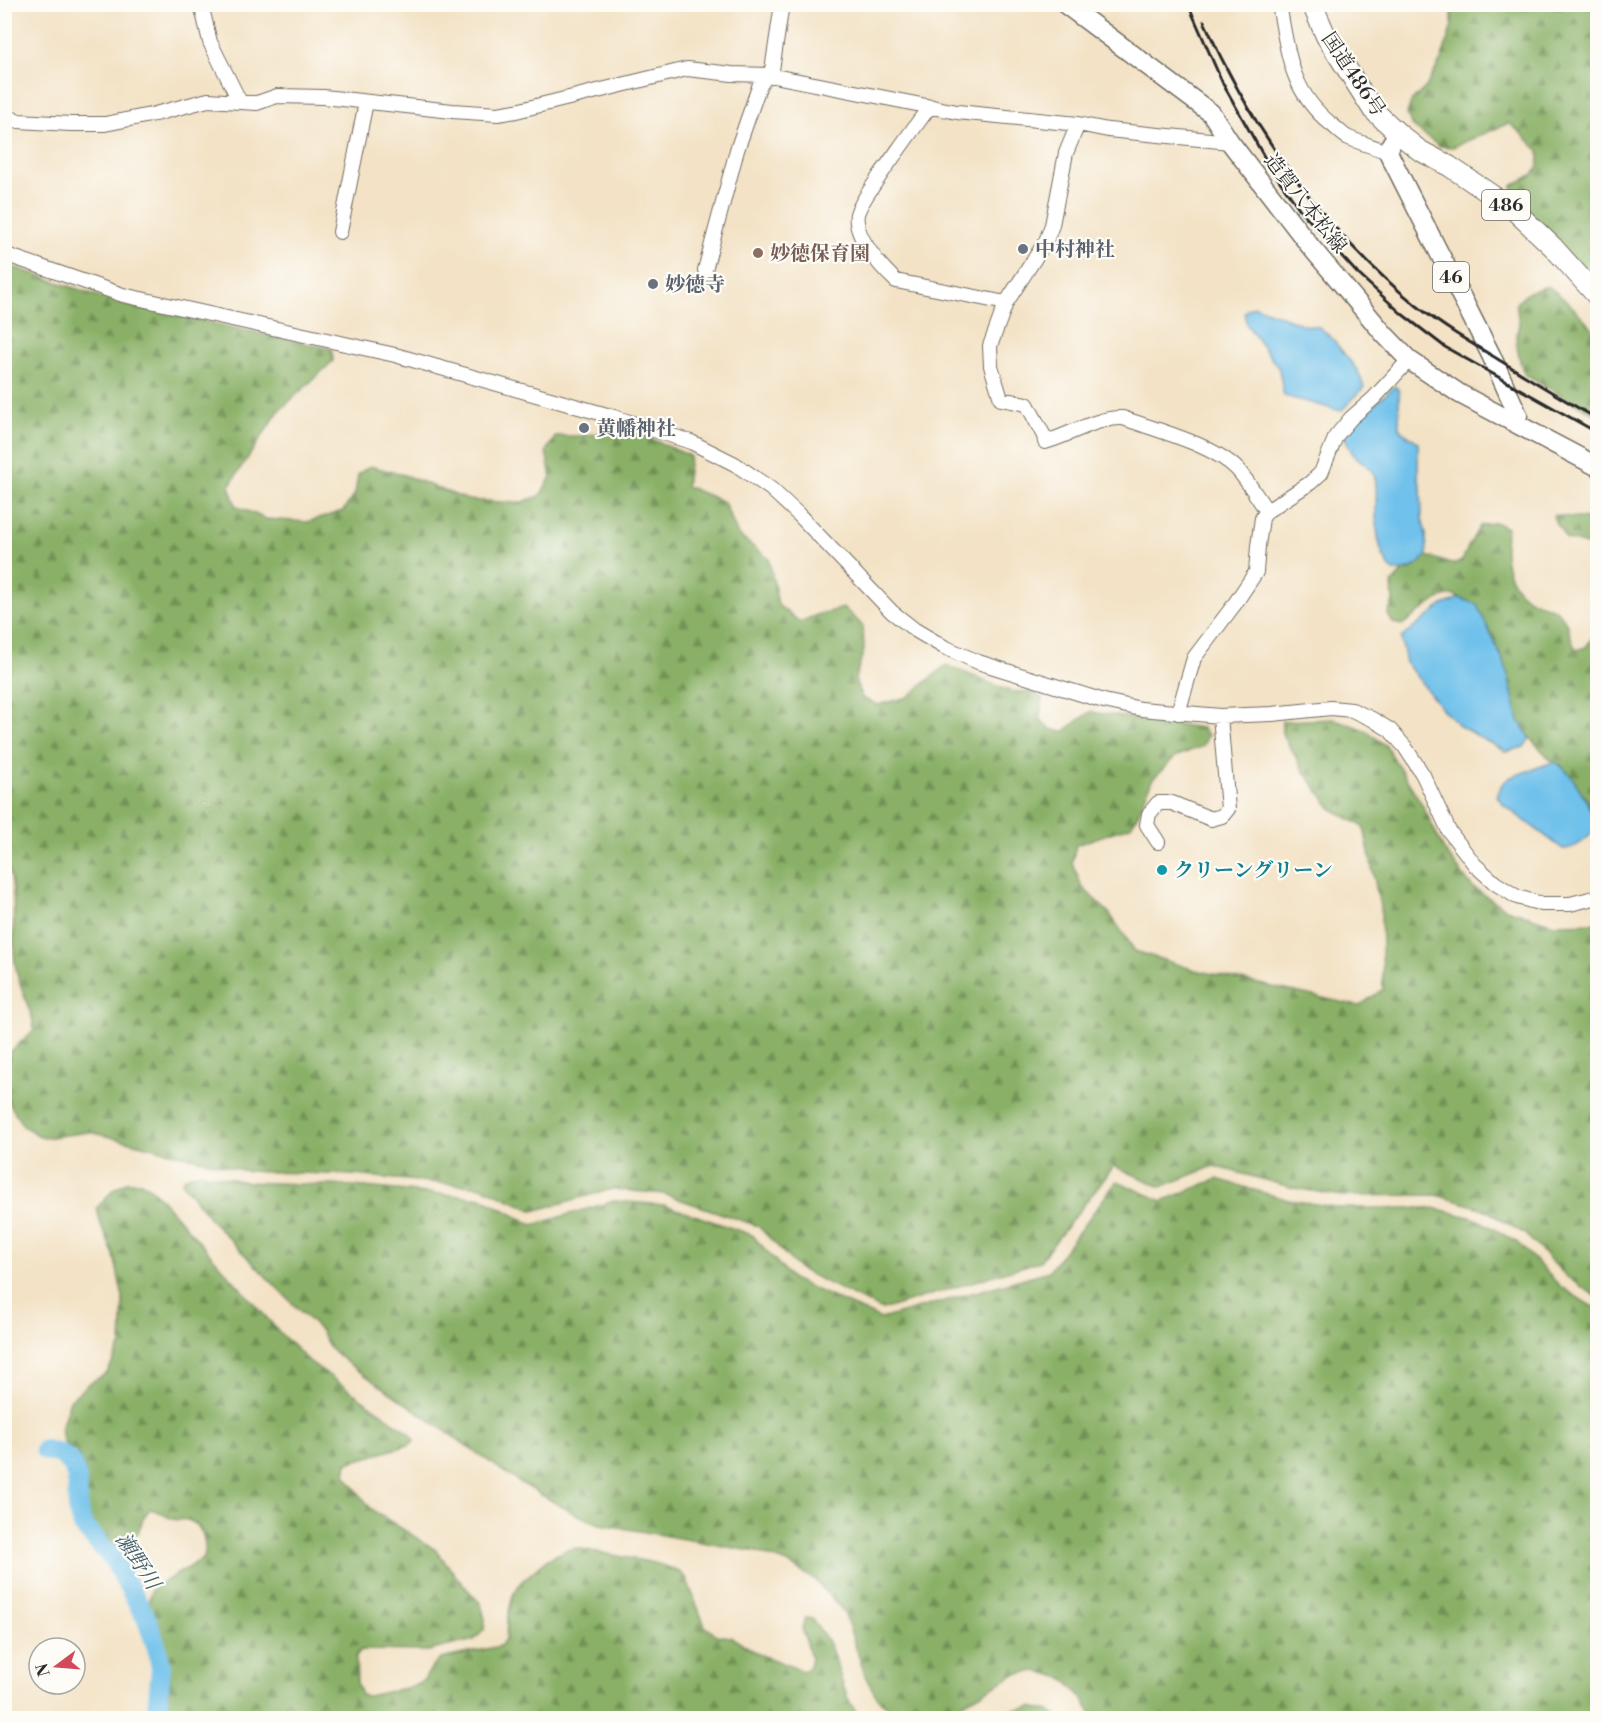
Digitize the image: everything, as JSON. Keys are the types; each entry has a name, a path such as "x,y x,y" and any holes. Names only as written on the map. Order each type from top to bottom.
{"highway":[{"name":"国道486号","path":"1312,4 1326,36 1373,110 1419,150 1449,166 1514,210 1553,247 1598,297"}],"main road":[{"name":"造賀八本松線","path":"1065,4 1211,113 1230,142 1346,289 1409,360 1460,394 1598,467"},
{"path":"1388,152 1398,133"},
{"name":"46","path":"1388,152 1491,355 1518,415 1516,423"}],"street":[{"path":"201,4 210,42 240,102"},
{"path":"705,270 737,150 760,84 772,70 782,4"},
{"path":"1279,4 1292,69 1308,100 1323,117 1347,137 1388,152"},
{"path":"4,116 19,121 105,124 208,100 257,103 277,96 324,97 498,114 687,69 769,75 957,112 1230,142"},
{"path":"340,232 366,102"},
{"path":"933,107 928,109 874,182 857,213 862,238 883,268 896,281 1006,303"},
{"path":"1078,124 1066,153 1052,225 1046,241 1006,303 990,346 991,366 1001,399 1027,404 1045,442 1112,417 1123,418 1208,449 1238,471 1267,511"},
{"path":"4,254 123,295 394,354 614,417 691,442 735,464 771,489 892,612 915,630 944,647 978,662 1104,701 1141,709 1220,716 1331,708 1352,710 1390,730 1405,747 1423,775 1449,831 1475,865 1495,883 1517,897 1542,904 1570,904 1596,899"},
{"path":"1178,712 1194,658 1256,572 1262,518 1267,511 1310,483 1321,473 1336,436 1409,360"},
{"path":"1158,842 1147,825 1149,814 1158,803 1172,803 1211,819 1222,816 1228,809 1220,716"}],"green space":[{"path":"1452,5 1597,5 1597,294 1542,232 1513,195 1512,186 1533,174 1539,160 1539,151 1522,134 1509,123 1453,147 1439,146 1412,126 1407,114 1411,102 1426,87 1442,58 1452,25"},
{"path":"5,264 118,303 332,349 333,361 278,412 229,486 236,506 266,519 307,522 343,511 355,494 358,474 370,466 404,475 468,500 519,503 540,496 551,477 546,451 556,436 580,436 629,429 690,456 686,486 724,502 738,535 769,559 778,605 800,622 819,614 844,608 863,626 864,650 855,679 862,698 878,705 908,697 946,665 1012,692 1031,692 1042,698 1040,719 1050,729 1063,732 1090,712 1202,728 1208,735 1203,746 1175,757 1152,780 1131,826 1076,845 1072,862 1082,887 1109,913 1135,951 1195,970 1359,1006 1383,989 1381,912 1364,827 1332,809 1305,773 1282,733 1282,721 1335,719 1367,731 1386,746 1422,804 1444,850 1472,887 1506,909 1554,924 1597,923 1597,1295 1567,1277 1525,1234 1484,1209 1436,1195 1342,1196 1294,1188 1214,1166 1161,1187 1114,1166 1040,1261 882,1310 799,1269 758,1226 664,1194 612,1189 534,1211 482,1187 354,1175 246,1171 90,1132 43,1138 23,1126 9,1103 5,1069 8,1054 34,1030 16,970 12,882 4,856"},
{"path":"1548,286 1568,302 1597,333 1597,415 1525,375 1521,365 1516,343 1519,322 1516,303 1529,292"},
{"path":"1597,514 1597,548 1566,539 1553,517 1554,515 1586,519"},
{"path":"1495,522 1507,528 1505,557 1507,567 1510,577 1521,593 1559,613 1566,622 1576,650 1586,647 1597,630 1597,825 1588,801 1561,765 1553,762 1530,738 1519,721 1505,665 1477,605 1452,595 1438,599 1402,625 1393,623 1388,615 1393,601 1392,583 1403,571 1411,570 1427,556 1451,564 1462,561 1480,526"},
{"path":"199,1172 246,1182 354,1186 482,1198 533,1225 614,1201 665,1205 752,1235 792,1279 881,1319 1049,1271 1117,1181 1162,1201 1217,1179 1289,1200 1342,1208 1434,1208 1477,1219 1517,1242 1561,1287 1591,1306 1597,1307 1597,1718 1094,1718 1082,1698 1065,1679 1038,1671 1015,1674 939,1716 917,1718 896,1712 878,1699 866,1678 844,1612 816,1581 788,1563 757,1552 600,1524 571,1512 516,1480 346,1362 329,1347 321,1331 212,1221 182,1183 184,1178"},
{"path":"126,1182 141,1182 154,1191 283,1336 309,1361 408,1432 415,1440 409,1445 347,1463 345,1475 372,1510 436,1550 481,1604 485,1619 484,1630 474,1640 428,1651 361,1650 356,1656 357,1684 361,1695 368,1696 410,1687 424,1680 432,1667 441,1659 500,1646 506,1639 507,1620 513,1595 521,1582 548,1559 576,1548 655,1563 677,1570 686,1578 705,1626 716,1635 731,1637 756,1653 803,1671 809,1668 811,1658 802,1628 805,1618 812,1619 828,1642 845,1692 862,1718 164,1718 170,1682 168,1654 148,1602 152,1589 204,1558 203,1537 199,1527 190,1521 172,1519 150,1509 134,1537 112,1547 92,1523 86,1510 85,1472 78,1454 63,1442 61,1428 70,1400 88,1384 107,1373 121,1345 123,1298 114,1255 101,1225 97,1208 114,1189"},
{"path":"1031,1707 1049,1711 1059,1718 997,1718 1011,1710"}],"water":[{"path":"1255,306 1304,325 1319,327 1331,337 1358,371 1364,387 1341,411 1284,396 1279,369 1247,325 1244,313"},
{"path":"1395,386 1399,391 1399,427 1402,432 1418,442 1418,477 1421,487 1427,556 1412,568 1403,571 1393,571 1384,558 1377,533 1374,475 1368,466 1354,455 1345,438 1356,420"},
{"path":"1460,598 1477,605 1505,665 1519,721 1530,738 1524,747 1506,752 1461,727 1442,709 1406,663 1401,638 1443,605"},
{"path":"1553,762 1560,765 1573,780 1597,825 1583,842 1563,849 1505,806 1497,796 1502,784 1511,777"}],"waterway":[{"name":"瀬野川","path":"45,1450 61,1454 72,1464 77,1478 78,1512 83,1526 114,1560 147,1620 161,1668 157,1711 154,1718"}],"railway":[{"path":"1188,4 1223,84 1271,169 1301,211 1357,273 1402,314 1445,347 1598,433"},
{"path":"1204,21 1244,101 1268,139 1293,176 1351,245 1383,276 1436,320 1598,419"}],"place":[{"name":"中村神社","path":"1023,249"},
{"name":"妙徳保育園","path":"758,253"},
{"name":"妙徳寺","path":"653,284"},
{"name":"黄幡神社","path":"584,428"},
{"name":"クリーングリーン","path":"1162,870"}]}
